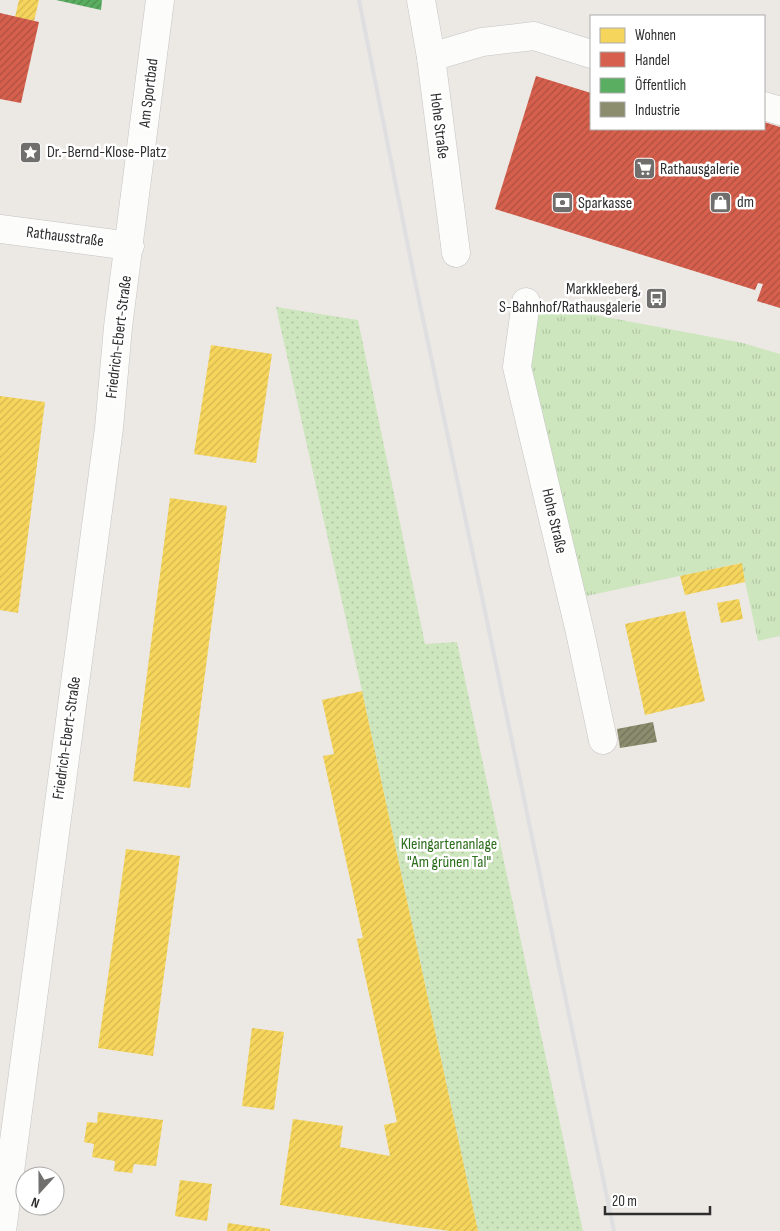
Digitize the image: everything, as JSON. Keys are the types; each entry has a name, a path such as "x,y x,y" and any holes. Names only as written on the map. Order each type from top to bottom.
{"street":[{"name":"Am Sportbad","path":"130,246 160,0"},
{"name":"Hohe Straße","path":"422,0 456,252"},
{"path":"431,56 482,42 534,36 590,54"},
{"path":"765,106 780,111"},
{"name":"Rathausstraße","path":"0,229 130,246"},
{"name":"Friedrich-Ebert-Straße","path":"2,1231 109,428 118,326 130,246"},
{"name":"Hohe Straße","path":"526,302 517,367 576,616 603,740"}],"green space":[{"path":"526,302 743,343 780,354 780,636 758,641 741,563 572,599 522,333"},
{"name":"Kleingartenanlage \"Am grünen Tal\"","path":"276,307 358,320 425,644 457,642 583,1231 478,1231 362,691"}],"building: Wohnen":[{"path":"19,0 39,0 34,21 15,17"},
{"path":"211,345 272,354 256,463 194,454"},
{"path":"0,396 45,402 18,613 0,610"},
{"path":"170,498 227,506 190,788 133,781"},
{"path":"742,563 745,582 685,595 680,576"},
{"path":"739,599 743,619 721,623 717,603"},
{"path":"685,611 705,701 645,715 625,624"},
{"path":"362,691 478,1231 450,1231 280,1205 293,1119 343,1126 340,1147 390,1156 384,1125 397,1122 357,939 363,938 323,756 334,754 322,700"},
{"path":"126,849 180,856 153,1056 98,1048"},
{"path":"252,1028 284,1032 274,1110 242,1106"},
{"path":"98,1112 163,1120 156,1166 134,1164 132,1173 114,1171 115,1161 92,1157 94,1144 84,1142 87,1122 97,1123"},
{"path":"180,1180 212,1184 207,1221 175,1216"},
{"path":"228,1223 270,1229 270,1231 227,1231"}],"building: Handel":[{"path":"0,13 39,22 21,103 0,99"},
{"name":"Rathausgalerie","path":"536,76 590,93 590,130 765,130 765,122 780,127 780,308 757,301 763,284 758,283 755,290 495,209"}],"building: Öffentlich":[{"path":"56,0 102,0 101,10"}],"building: Industrie":[{"path":"653,722 657,742 620,748 617,729"}],"railway":[{"path":"359,0 416,286 614,1231"}],"place":[{"name":"Dr.-Bernd-Klose-Platz","path":"31,152"},
{"name":"Rathausgalerie","path":"644,169"},
{"name":"dm","path":"721,202"},
{"name":"Sparkasse","path":"562,203"},
{"name":"Markkleeberg, S-Bahnhof/Rathausgalerie","path":"657,298"}]}
